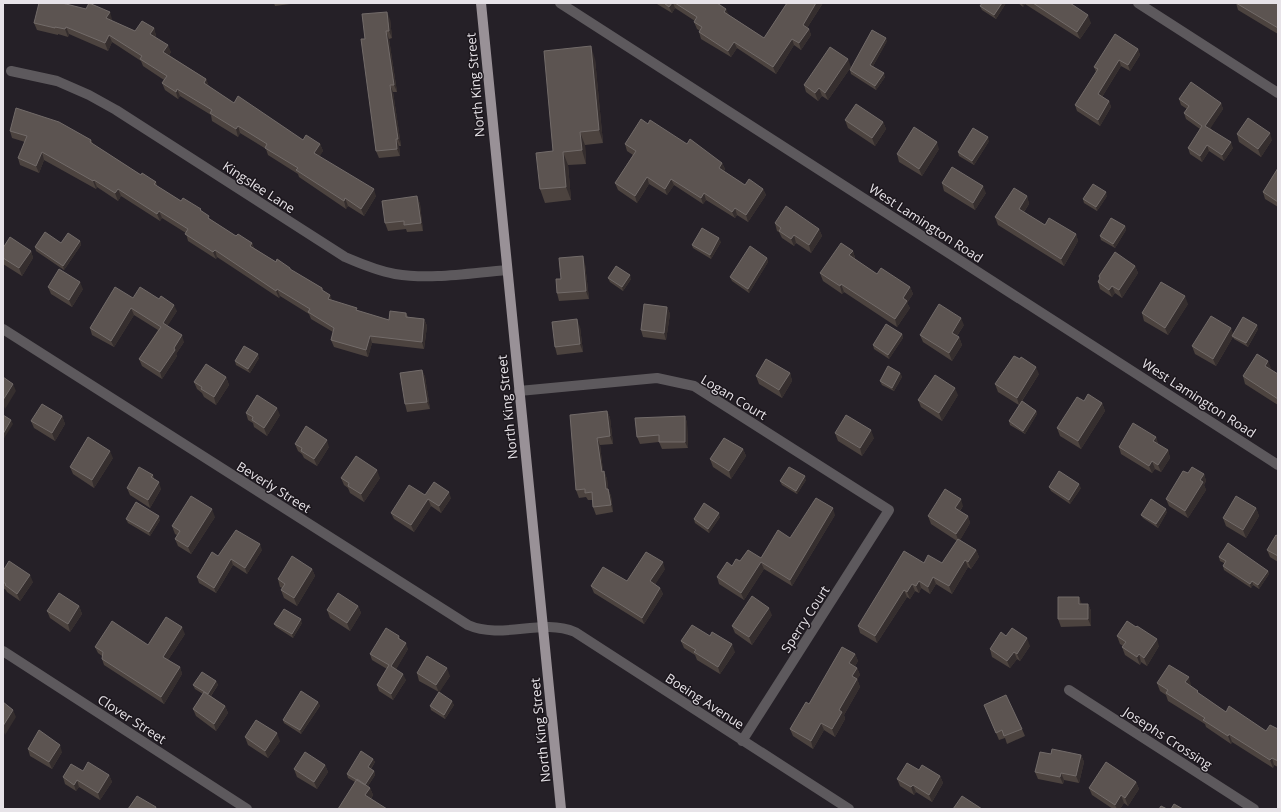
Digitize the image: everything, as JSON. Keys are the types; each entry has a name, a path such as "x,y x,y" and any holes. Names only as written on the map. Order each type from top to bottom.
{"main road":[{"name":"North King Street","path":"481,3 561,809"}],"street":[{"name":"West Lamington Road","path":"560,3 1278,465"},
{"path":"1138,3 1278,93"},
{"name":"Kingslee Lane","path":"11,71 57,82 89,95 116,110 345,257 395,274 420,276 507,270"},
{"name":"Beverly Street","path":"3,329 468,625 484,631 542,628"},
{"name":"Logan Court","path":"519,391 656,378 694,386 889,510"},
{"name":"Sperry Court","path":"742,741 889,510"},
{"name":"Boeing Avenue","path":"542,628 561,628 574,632 849,809"},
{"name":"Clover Street","path":"3,651 247,809"},
{"name":"Josephs Crossing","path":"1069,690 1254,809"}],"building":[{"path":"39,3 62,3 86,9 89,3 110,12 106,18 135,31 142,21 154,28 150,34 168,45 163,52 206,79 204,83 234,103 238,96 303,140 306,135 320,144 314,153 374,189 361,209 345,198 344,201 296,170 298,168 265,148 267,144 238,126 236,129 210,113 212,110 177,89 176,92 162,83 167,76 140,59 142,56 109,35 105,43 66,27 65,29 55,28 34,23"},
{"path":"664,3 672,3 669,7"},
{"path":"675,3 717,3 726,9 724,12 764,38 787,3 816,3 803,25 809,29 799,43 792,39 773,67 734,42 728,51 699,32 702,27 694,22 697,17"},
{"path":"982,3 1002,3 994,15 980,6"},
{"path":"1033,3 1070,3 1088,15 1077,32"},
{"path":"1236,3 1278,3 1278,28"},
{"path":"387,12 389,31 386,31 394,85 390,85 398,139 396,139 397,149 376,151 361,39 365,39 362,14"},
{"path":"872,30 886,38 870,65 884,73 875,86 850,70"},
{"path":"1115,34 1138,49 1128,65 1119,60 1098,94 1109,101 1098,120 1075,105 1098,69 1094,67"},
{"path":"591,46 599,130 580,132 582,150 563,152 566,187 540,189 536,153 553,151 544,51"},
{"path":"830,47 848,59 825,93 819,88 815,93 804,85"},
{"path":"1191,82 1221,103 1205,126 1231,142 1222,155 1207,145 1200,156 1188,148 1202,126 1184,113 1189,106 1179,99"},
{"path":"856,104 883,122 872,138 845,120"},
{"path":"16,108 59,122 91,140 90,142 141,175 142,173 156,182 154,184 181,201 183,198 201,209 200,210 209,216 208,218 236,236 238,234 252,243 250,246 276,262 277,259 290,269 322,288 322,290 330,295 328,299 357,308 356,310 389,320 390,311 406,313 406,317 424,319 422,342 370,336 366,350 331,340 334,328 308,312 310,309 277,289 276,291 215,250 213,252 185,234 188,229 159,211 157,214 118,189 115,193 42,152 36,166 18,158 27,136 10,131"},
{"path":"1248,118 1270,133 1258,149 1237,134"},
{"path":"641,119 648,124 650,120 687,144 690,139 722,163 719,168 745,185 749,179 763,189 746,215 735,208 732,212 704,193 701,198 671,179 665,189 647,177 635,196 615,183 636,151 625,144"},
{"path":"914,127 937,142 919,169 897,154"},
{"path":"973,128 988,137 972,161 958,152"},
{"path":"952,167 983,186 973,203 942,183"},
{"path":"1278,168 1278,202 1263,192"},
{"path":"1093,184 1106,192 1096,207 1083,199"},
{"path":"1014,188 1027,196 1019,209 1045,225 1049,218 1076,234 1061,259 995,217"},
{"path":"417,196 421,223 404,225 404,221 385,223 382,201"},
{"path":"786,206 819,229 809,245 794,235 791,239 779,231 781,228 775,223"},
{"path":"1111,218 1125,226 1113,244 1100,236"},
{"path":"702,228 719,238 710,255 692,245"},
{"path":"45,232 61,243 68,233 80,241 63,266 35,247"},
{"path":"10,237 31,251 19,268 3,258 3,248"},
{"path":"841,243 853,251 849,255 877,274 881,268 910,287 903,298 907,301 895,319 841,284 840,286 820,273"},
{"path":"750,246 767,258 748,289 730,277"},
{"path":"1115,252 1135,266 1119,290 1112,286 1109,290 1098,282 1100,278 1099,276"},
{"path":"583,256 586,291 557,293 556,279 561,279 559,258"},
{"path":"616,266 630,275 622,287 608,278"},
{"path":"59,269 80,282 69,300 48,287"},
{"path":"1161,282 1185,296 1165,328 1142,313"},
{"path":"115,287 133,298 140,287 159,299 161,296 174,305 163,323 182,335 174,348 175,350 160,372 139,359 161,327 131,308 111,341 90,328"},
{"path":"644,304 667,307 664,333 641,330"},
{"path":"939,304 961,318 952,333 959,337 949,353 920,335"},
{"path":"1211,316 1231,328 1213,359 1192,346"},
{"path":"1243,317 1257,325 1246,343 1232,336"},
{"path":"577,319 580,344 555,347 552,322"},
{"path":"886,324 902,334 888,355 873,345"},
{"path":"244,346 258,354 248,369 235,361"},
{"path":"1257,354 1268,361 1265,366 1278,374 1278,399 1243,376"},
{"path":"1014,356 1020,359 1021,357 1036,367 1017,398 995,384"},
{"path":"766,359 790,373 779,390 756,376"},
{"path":"206,364 226,377 214,397 201,389 202,387 194,382"},
{"path":"888,366 900,373 892,388 880,381"},
{"path":"422,370 427,402 405,404 400,373"},
{"path":"935,375 955,388 939,413 918,400"},
{"path":"3,377 13,384 3,400"},
{"path":"1088,394 1102,403 1078,441 1057,428 1077,397 1084,401"},
{"path":"257,395 277,408 264,428 252,420 253,417 246,413"},
{"path":"1022,401 1036,411 1023,431 1009,421"},
{"path":"42,404 62,416 52,433 31,421"},
{"path":"607,411 610,436 597,438 602,472 604,471 606,489 608,489 611,505 593,507 592,492 585,493 585,489 576,490 570,415"},
{"path":"3,415 11,420 3,434"},
{"path":"846,415 871,430 860,448 835,433"},
{"path":"685,416 685,442 659,442 659,435 637,437 635,418"},
{"path":"1133,423 1156,437 1153,441 1168,450 1158,465 1152,461 1149,466 1119,447"},
{"path":"306,426 327,440 314,459 301,451 302,448 295,444"},
{"path":"88,437 110,451 92,480 70,467"},
{"path":"724,438 743,449 729,471 710,459"},
{"path":"356,456 377,470 361,494 348,486 349,483 341,478"},
{"path":"139,467 153,475 151,477 159,482 148,500 127,488"},
{"path":"789,467 805,476 796,491 780,481"},
{"path":"1192,467 1204,474 1200,480 1203,482 1185,511 1166,499 1183,471 1188,473"},
{"path":"1059,471 1079,484 1069,500 1049,487"},
{"path":"434,482 449,492 439,506 428,499 411,525 391,513 409,485 425,495"},
{"path":"945,489 961,499 955,508 968,516 956,534 928,516"},
{"path":"191,496 212,509 188,547 175,539 180,531 172,526"},
{"path":"1236,496 1256,508 1243,530 1223,518"},
{"path":"816,498 833,508 790,580 761,562 741,593 717,577 727,562 732,566 736,559 740,561 748,550 761,558 778,530 790,538"},
{"path":"1151,499 1166,509 1156,524 1141,515"},
{"path":"136,502 159,516 149,532 126,519"},
{"path":"704,503 719,513 708,529 694,519"},
{"path":"236,530 260,544 245,568 231,559 214,588 197,577 212,552 218,556"},
{"path":"1276,535 1278,536 1278,556 1267,550"},
{"path":"958,539 976,550 968,562 965,560 949,586 933,577 928,587 919,581 916,586 912,584 907,592 904,590 875,636 858,626 904,551 924,563 928,555 942,563"},
{"path":"1228,543 1268,571 1258,585 1252,581 1250,584 1223,566 1226,561 1219,557"},
{"path":"646,552 663,562 650,581 660,588 642,618 591,586 603,567 627,581"},
{"path":"292,556 312,569 294,598 281,590 285,584 278,579"},
{"path":"9,561 30,575 17,594 3,582 3,571"},
{"path":"59,593 79,606 68,624 47,611"},
{"path":"338,593 358,606 347,623 327,610"},
{"path":"752,596 769,608 749,637 732,626"},
{"path":"1058,597 1079,597 1079,604 1088,604 1088,619 1058,619"},
{"path":"284,609 301,619 292,634 274,624"},
{"path":"166,617 182,627 163,657 180,667 161,697 102,659 103,652 95,647 112,621 148,645"},
{"path":"1127,621 1157,639 1144,658 1139,654 1137,657 1122,647 1126,642 1117,636"},
{"path":"692,625 710,636 712,632 732,644 718,667 694,652 696,650 681,641"},
{"path":"386,628 399,636 398,638 406,643 391,666 403,674 391,694 377,685 389,665 370,654"},
{"path":"1012,628 1027,638 1017,654 1014,652 1007,661 990,649 1001,632 1006,636"},
{"path":"842,647 855,654 849,663 857,668 852,676 857,679 839,710 842,712 832,729 821,723 811,741 790,729 806,702 809,704"},
{"path":"427,656 447,668 436,685 417,673"},
{"path":"1169,665 1189,677 1185,682 1226,712 1229,706 1266,731 1270,725 1278,729 1278,761 1272,758 1270,760 1229,734 1228,736 1203,720 1205,718 1166,693 1168,690 1157,683"},
{"path":"202,672 216,681 208,694 193,685"},
{"path":"301,691 318,702 300,730 283,720"},
{"path":"204,692 225,706 214,724 193,709"},
{"path":"439,692 452,701 444,715 430,706"},
{"path":"1006,695 1022,729 1004,736 1002,730 996,733 984,705"},
{"path":"3,702 13,710 3,726"},
{"path":"256,720 277,733 265,751 245,737"},
{"path":"39,730 60,745 49,762 28,749"},
{"path":"1052,749 1081,755 1076,776 1061,773 1060,777 1035,772 1040,752 1051,754"},
{"path":"361,751 373,759 368,767 374,771 365,785 347,774"},
{"path":"305,752 325,765 314,782 294,769"},
{"path":"88,762 109,775 98,793 77,780 74,785 63,777 71,764 83,771"},
{"path":"1106,762 1136,782 1125,798 1121,795 1115,805 1089,788"},
{"path":"907,763 919,770 922,765 940,776 929,795 913,785 911,787 897,779"},
{"path":"357,779 370,788 365,795 387,809 338,809"},
{"path":"137,796 156,807 155,809 128,809"},
{"path":"962,796 982,809 953,809"},
{"path":"1174,804 1183,809 1171,809"},
{"path":"1161,806 1167,809 1159,809"}]}
